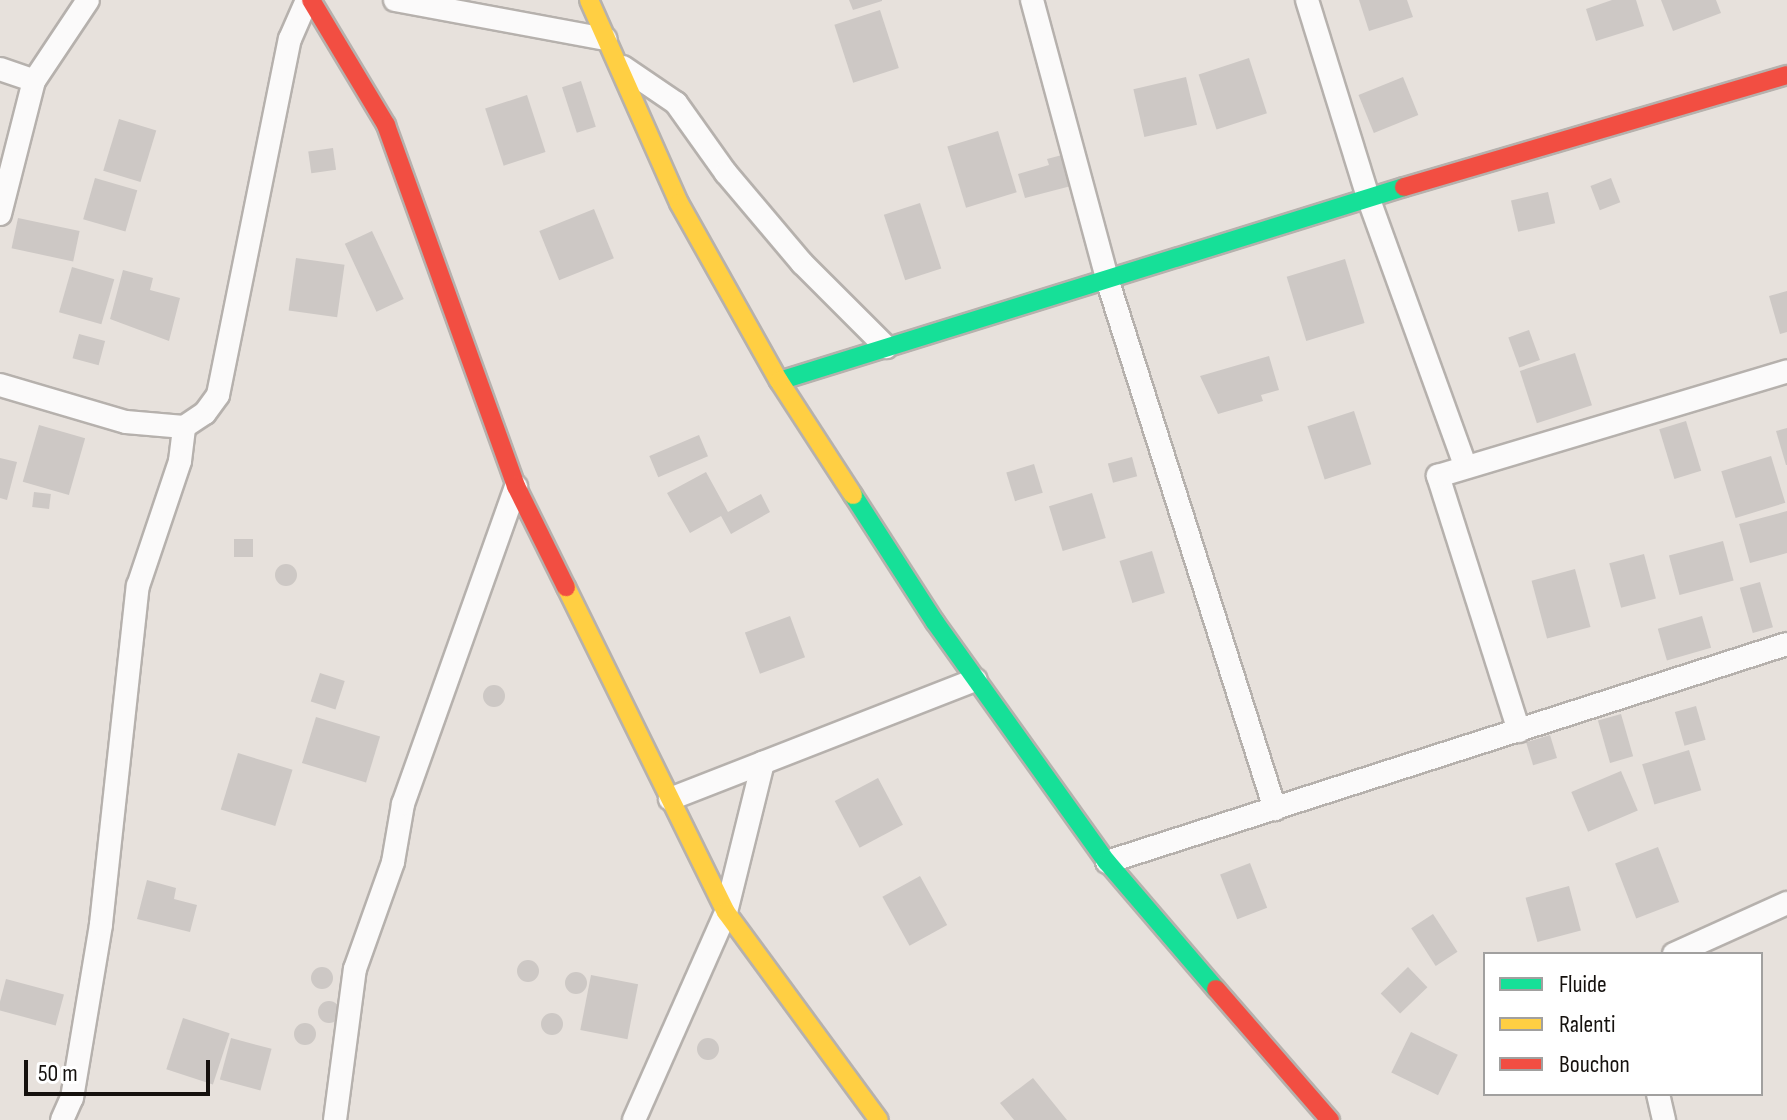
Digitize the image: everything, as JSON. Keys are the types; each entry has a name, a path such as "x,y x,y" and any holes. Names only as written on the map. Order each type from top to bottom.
{"main road":[{"path":"309,0 386,125 516,486 726,912 879,1120"},
{"path":"589,0 679,203 779,381 976,680 1107,862 1330,1120"},
{"path":"779,381 1108,282 1368,197 1787,75"}],"street":[{"path":"0,214 34,81 88,0"},
{"path":"62,1120 72,1098 101,924 138,586 180,461 184,427 218,395 290,39 309,0"},
{"path":"395,0 605,39"},
{"path":"1032,0 1108,282 1275,809"},
{"path":"1307,0 1368,197 1466,467"},
{"path":"616,63 676,103 726,173 802,263 886,347"},
{"path":"0,69 34,81"},
{"path":"1519,731 1438,476 1787,371"},
{"path":"0,385 126,422 184,427"},
{"path":"335,1120 355,969 393,862 403,804 516,486"},
{"path":"1107,862 1787,644"},
{"path":"670,799 976,680"},
{"path":"634,1120 726,912 763,763"},
{"path":"1678,952 1787,903"},
{"path":"1658,1096 1664,1120"}],"building":[{"path":"849,0 882,0 882,1 853,10"},
{"path":"1359,0 1407,0 1413,17 1369,31"},
{"path":"1612,0 1636,0 1644,26 1596,41 1586,9"},
{"path":"1661,0 1716,0 1721,13 1673,31"},
{"path":"880,10 899,68 853,83 834,25"},
{"path":"1249,58 1267,113 1217,130 1199,74"},
{"path":"1186,77 1197,125 1144,137 1133,89"},
{"path":"1403,77 1418,115 1374,133 1358,95"},
{"path":"581,81 596,127 577,133 562,87"},
{"path":"527,95 546,152 504,166 485,109"},
{"path":"119,119 156,130 141,182 103,171"},
{"path":"998,131 1017,192 966,208 947,146"},
{"path":"333,148 336,170 311,173 308,151"},
{"path":"1062,155 1071,186 1025,198 1018,174 1049,165 1047,159"},
{"path":"95,178 137,190 125,231 83,219"},
{"path":"1611,178 1620,202 1600,210 1590,186"},
{"path":"1548,192 1555,223 1518,232 1511,201"},
{"path":"920,203 941,269 905,280 884,215"},
{"path":"594,209 614,258 559,280 539,231"},
{"path":"18,218 80,231 73,261 12,248"},
{"path":"372,231 404,299 377,312 345,244"},
{"path":"296,258 345,265 337,317 289,310"},
{"path":"1345,259 1365,323 1306,341 1287,277"},
{"path":"72,267 114,279 101,324 59,312"},
{"path":"123,270 153,278 150,290 180,298 169,341 110,319"},
{"path":"1787,291 1787,332 1780,334 1769,296"},
{"path":"1529,330 1540,360 1519,368 1508,338"},
{"path":"79,334 105,341 99,365 73,358"},
{"path":"1575,353 1592,405 1537,423 1520,371"},
{"path":"1269,356 1279,390 1261,395 1263,401 1218,414 1200,376"},
{"path":"1354,411 1371,464 1325,479 1307,426"},
{"path":"1686,421 1701,471 1674,479 1659,429"},
{"path":"39,425 85,438 69,495 23,482"},
{"path":"1787,428 1787,465 1786,465 1776,431"},
{"path":"699,435 708,456 658,477 649,456"},
{"path":"1771,456 1785,503 1736,518 1721,471"},
{"path":"1132,457 1137,476 1113,483 1108,463"},
{"path":"0,458 17,462 7,500 0,498"},
{"path":"1034,464 1043,493 1015,501 1006,472"},
{"path":"706,472 728,512 761,494 770,512 731,534 721,516 690,533 667,493"},
{"path":"34,492 51,494 49,509 32,507"},
{"path":"1092,493 1106,538 1063,551 1049,506"},
{"path":"1787,511 1787,553 1750,563 1739,524"},
{"path":"234,539 253,539 253,557 234,557"},
{"path":"1723,541 1734,581 1680,595 1669,555"},
{"path":"1152,551 1165,593 1132,603 1119,561"},
{"path":"1644,554 1656,598 1621,608 1609,563"},
{"path":"286,564 294,567 297,575 294,583 286,586 278,583 275,575 278,567"},
{"path":"1575,569 1591,627 1547,639 1532,581"},
{"path":"1760,582 1773,627 1753,633 1740,588"},
{"path":"790,616 805,657 760,674 745,632"},
{"path":"1702,616 1711,648 1667,660 1658,629"},
{"path":"320,673 345,681 335,710 311,702"},
{"path":"494,685 502,688 505,696 502,704 494,707 486,704 483,696 486,688"},
{"path":"1696,706 1706,740 1684,746 1675,712"},
{"path":"1621,714 1633,756 1610,763 1598,721"},
{"path":"316,717 380,737 366,782 302,763"},
{"path":"1550,735 1557,758 1533,765 1526,742"},
{"path":"1689,750 1701,790 1654,804 1642,764"},
{"path":"238,753 293,770 275,826 221,809"},
{"path":"1621,771 1638,811 1588,832 1571,792"},
{"path":"878,778 903,825 860,848 835,801"},
{"path":"1658,847 1679,902 1636,919 1615,863"},
{"path":"1250,863 1267,908 1237,919 1220,874"},
{"path":"920,876 947,925 910,946 882,897"},
{"path":"147,880 176,888 174,899 197,905 190,932 137,919"},
{"path":"1569,886 1581,930 1537,942 1526,898"},
{"path":"1433,914 1458,952 1436,966 1411,928"},
{"path":"528,960 536,963 539,971 536,979 528,982 520,979 517,971 520,963"},
{"path":"322,967 330,970 333,978 330,986 322,989 314,986 311,978 314,970"},
{"path":"1408,967 1427,987 1400,1014 1381,993"},
{"path":"576,972 584,975 587,983 584,991 576,994 568,991 565,983 568,975"},
{"path":"591,975 638,984 627,1039 580,1030"},
{"path":"6,979 64,995 56,1025 0,1011"},
{"path":"329,1001 337,1004 340,1012 337,1020 329,1023 321,1020 318,1012 321,1004"},
{"path":"552,1013 560,1016 563,1024 560,1032 552,1035 544,1032 541,1024 544,1016"},
{"path":"183,1018 230,1033 213,1084 166,1069"},
{"path":"305,1023 313,1026 316,1034 313,1042 305,1045 297,1042 294,1034 297,1026"},
{"path":"1411,1032 1458,1055 1438,1095 1391,1072"},
{"path":"231,1038 272,1049 260,1090 220,1080"},
{"path":"708,1038 716,1041 719,1049 716,1057 708,1060 700,1057 697,1049 700,1041"},
{"path":"1033,1078 1067,1120 1014,1120 1000,1103"}],"traffic: fast":[{"path":"779,381 1404,187"},
{"path":"853,495 935,622 1107,862 1216,989"}],"traffic: slow":[{"path":"589,0 679,203 779,381 853,495"},
{"path":"566,587 726,912 879,1120"}],"traffic: jam":[{"path":"311,0 386,125 516,486 566,587"},
{"path":"1404,187 1787,75"},
{"path":"1216,989 1330,1120"}]}
